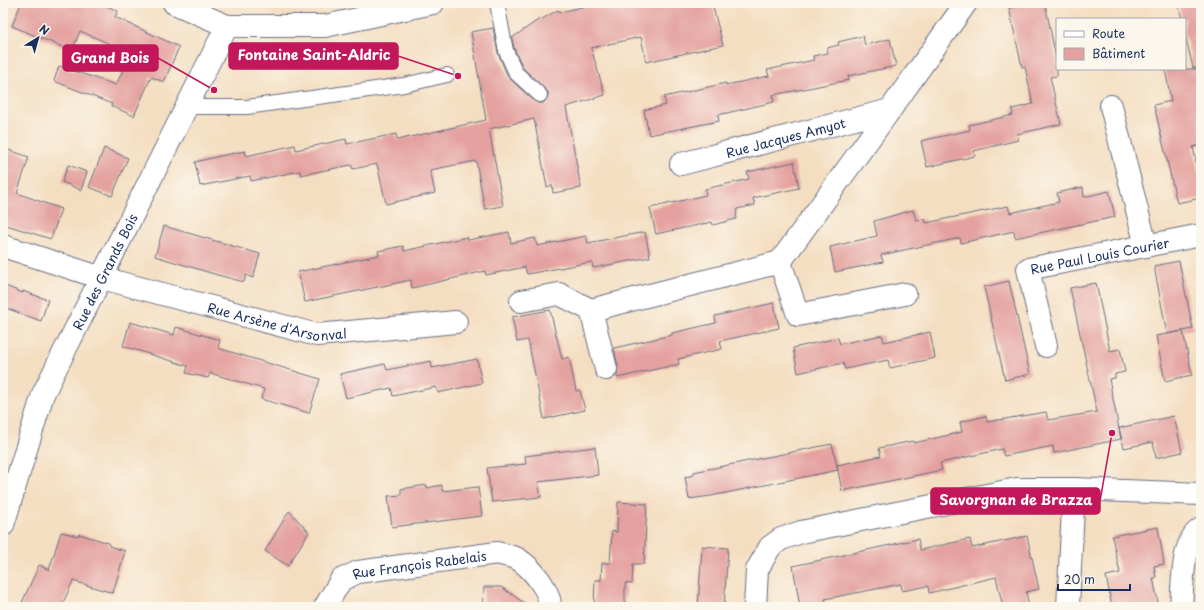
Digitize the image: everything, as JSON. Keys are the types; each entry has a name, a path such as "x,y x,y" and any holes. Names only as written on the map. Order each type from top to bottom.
{"street":[{"path":"174,3 227,26 325,26 433,3"},
{"path":"521,301 559,294 591,310 780,262 966,3"},
{"name":"Rue des Grands Bois","path":"3,525 43,394 227,26"},
{"path":"1111,106 1146,246"},
{"name":"Rue Jacques Amyot","path":"681,164 890,110"},
{"name":"Rue Paul Louis Courier","path":"1046,346 1028,269 1201,235"},
{"name":"Rue Arsène d'Arsonval","path":"3,246 102,278 317,335 456,322"},
{"path":"780,262 798,315 905,294"},
{"path":"591,310 606,369"},
{"path":"755,607 757,570 770,547 781,539 801,532 1018,489 1074,489 1201,494"},
{"path":"1068,607 1074,489"},
{"path":"1181,607 1184,569 1188,545 1197,531 1201,529"},
{"name":"Rue François Rabelais","path":"325,607 341,580 358,572 497,553 517,559 535,575 546,589 551,603 550,607"}],"lane":[{"path":"497,3 506,51 516,73 540,95"},
{"path":"186,106 247,107 404,85 447,75"}],"building":[{"path":"21,3 100,3 118,11 115,17 179,47 164,82 151,77 134,116 111,106 112,104 54,81 59,66 116,85 131,53 80,31 72,51 12,26"},
{"path":"600,3 712,3 723,45 646,62 641,37 591,48 605,95 566,107 581,188 553,193 552,185 547,187 534,119 489,129 503,206 485,209 476,161 430,170 435,193 386,204 377,164 353,169 351,165 301,175 300,171 251,181 250,176 200,186 195,162 220,156 245,151 246,156 295,145 296,150 346,139 347,144 396,134 397,140 486,120 471,32 493,28 498,53 508,77 534,101 543,103 548,97 548,92 523,68 514,48 512,38 541,18 542,19 558,10 560,12"},
{"path":"1016,3 1045,3 1057,70 1057,76 1050,77 1061,124 1017,134 1018,140 974,151 975,156 927,167 921,141 970,130 969,125 1013,115 1012,109 1033,104 1025,67 1022,67 1009,8 1017,7"},
{"path":"1178,3 1201,3 1201,68 1193,68 1186,38 1186,18 1182,18"},
{"path":"863,36 865,45 890,39 896,66 848,76 849,80 773,95 774,102 718,115 719,121 649,135 644,110 666,105 664,97 726,83 726,85 769,76 767,70 814,60 813,56 828,53 827,48 839,45 838,42"},
{"path":"1201,69 1201,94 1196,95 1201,121 1201,145 1193,147 1201,186 1201,198 1177,203 1154,105 1171,101 1165,70"},
{"path":"3,148 29,157 17,193 61,209 51,239 3,224"},
{"path":"104,148 128,158 112,196 89,187"},
{"path":"794,162 799,188 753,198 755,205 737,209 736,219 713,225 712,222 656,234 650,208 706,195 705,189 749,179 747,172"},
{"path":"68,165 87,172 81,190 62,182"},
{"path":"1083,187 1084,197 1109,191 1115,217 1015,238 1014,231 961,243 960,238 881,255 883,262 835,272 830,247 877,236 874,221 913,210 916,220 925,219 926,223 1008,206 1010,213 1059,202 1057,193"},
{"path":"164,226 260,254 253,278 246,275 244,282 155,256"},
{"path":"509,232 511,243 535,238 537,246 586,236 588,243 645,232 650,257 593,268 592,262 527,274 525,267 486,275 485,271 412,288 411,280 305,302 298,272 379,255 378,251 403,246 404,251 467,237 468,240"},
{"path":"1179,261 1193,329 1167,334 1154,266"},
{"path":"1009,281 1030,374 1005,380 984,287"},
{"path":"1096,283 1110,351 1120,349 1125,372 1115,374 1115,378 1109,379 1121,439 1054,453 1053,446 1004,456 1002,449 940,463 942,470 842,491 837,465 881,456 879,448 913,441 914,443 962,432 960,422 986,416 987,422 1046,412 1048,420 1097,412 1070,288"},
{"path":"3,285 23,293 23,291 48,300 41,321 3,307"},
{"path":"774,303 779,328 720,341 722,349 678,359 679,364 617,378 618,366 614,348 716,323 715,316"},
{"path":"550,310 562,359 569,357 576,391 580,390 585,410 544,419 528,340 517,342 512,317"},
{"path":"130,322 174,335 176,327 220,340 218,348 320,379 309,413 261,399 264,389 210,373 208,378 186,373 188,366 123,346"},
{"path":"1183,331 1192,375 1165,381 1156,336"},
{"path":"930,332 935,358 890,368 888,360 845,369 843,363 798,373 793,348 838,338 840,344 882,335 884,342"},
{"path":"477,359 482,383 438,393 436,387 393,396 391,388 346,398 340,374 385,364 387,370 431,361 432,368"},
{"path":"1174,416 1182,452 1156,458 1153,442 1124,448 1119,428"},
{"path":"832,444 838,470 711,496 689,499 685,477 694,475 694,472"},
{"path":"595,447 598,475 538,482 541,497 492,502 487,468 526,464 525,456"},
{"path":"427,485 427,488 442,485 442,491 478,487 482,516 392,527 388,496 401,495 401,489"},
{"path":"618,502 647,504 644,564 633,564 632,584 625,583 625,607 594,607 595,580 601,580 602,563 610,563 612,531 617,532"},
{"path":"289,511 309,532 288,566 265,551"},
{"path":"1158,527 1164,564 1154,566 1156,578 1153,578 1159,607 1112,607 1106,576 1120,573 1112,536"},
{"path":"61,532 78,536 79,534 109,543 109,546 125,551 113,593 73,581 61,607 20,607 39,565 49,570"},
{"path":"1027,536 1039,589 1026,592 1029,607 1003,607 996,577 929,593 928,586 902,591 901,584 825,599 827,607 800,607 793,566 918,539 920,550 970,539 972,548"},
{"path":"702,546 728,548 724,607 698,607"},
{"path":"484,587 501,587 530,607 483,607"}],"place":[{"name":"Fontaine Saint-Aldric","path":"458,76"},
{"name":"Grand Bois","path":"214,90"},
{"name":"Savorgnan de Brazza","path":"1112,433"}]}
